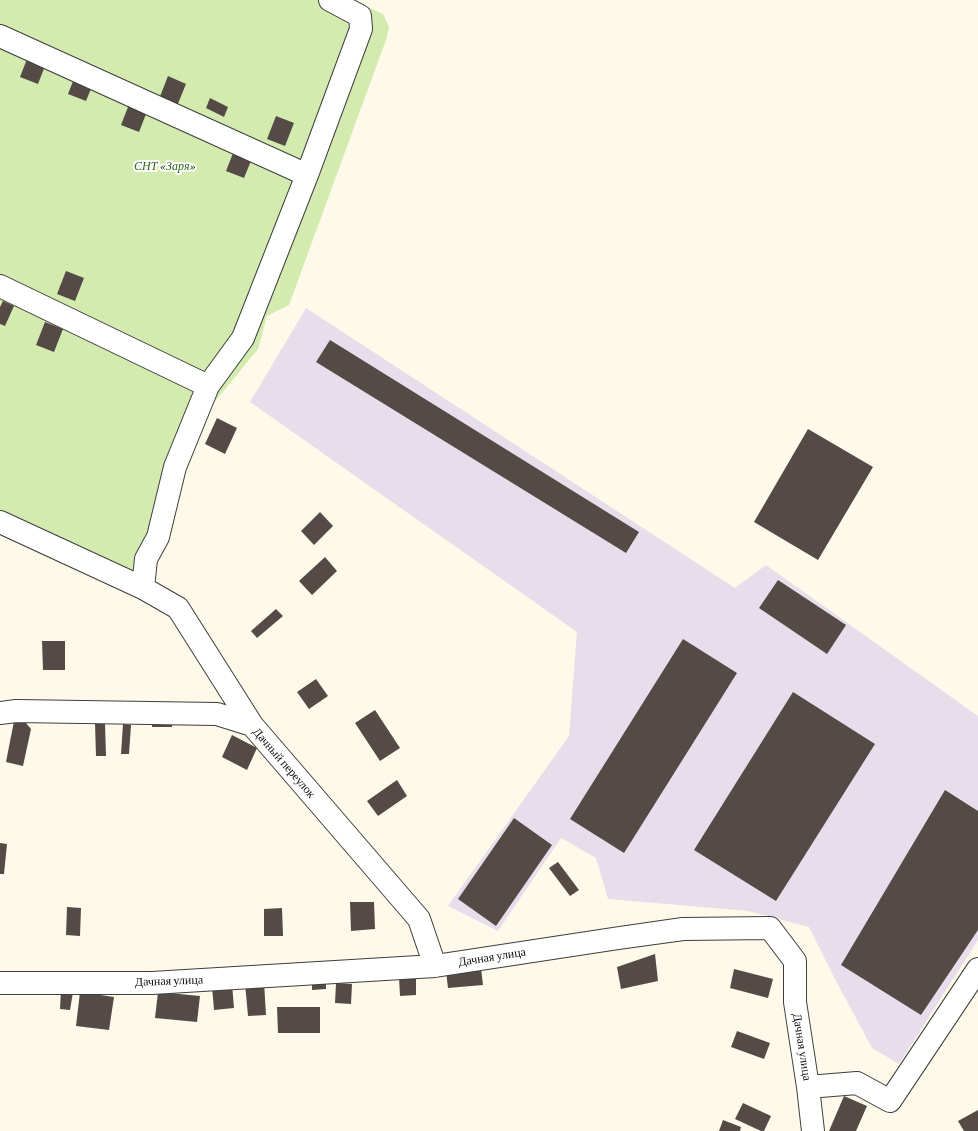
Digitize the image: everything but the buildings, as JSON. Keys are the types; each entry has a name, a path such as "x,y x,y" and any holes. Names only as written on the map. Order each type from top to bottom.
{"street":[{"path":"143,588 146,559 158,537 175,467 208,386 243,338 307,174 361,29 360,16 330,0"},
{"path":"0,36 307,174"},
{"path":"0,286 208,386"},
{"path":"0,522 143,588 178,608 252,725"},
{"name":"Дачный переулок","path":"0,713 16,711 217,714 252,725 419,919 435,966"},
{"name":"Дачная улица","path":"0,983 152,983 435,966 683,929 770,928 795,961 795,1002 813,1131"},
{"path":"808,1087 857,1083 890,1102 978,969"}],"shaded area":[{"path":"306,308 735,588 766,565 978,716 978,940 899,1064 872,1048 809,927 748,911 608,899 596,858 561,838 498,931 448,906 569,736 577,632 250,402"}],"green space":[{"name":"СНТ «Заря»","path":"0,0 353,0 383,14 389,27 386,40 289,305 267,316 258,349 212,405 165,525 151,582 0,512"}]}
